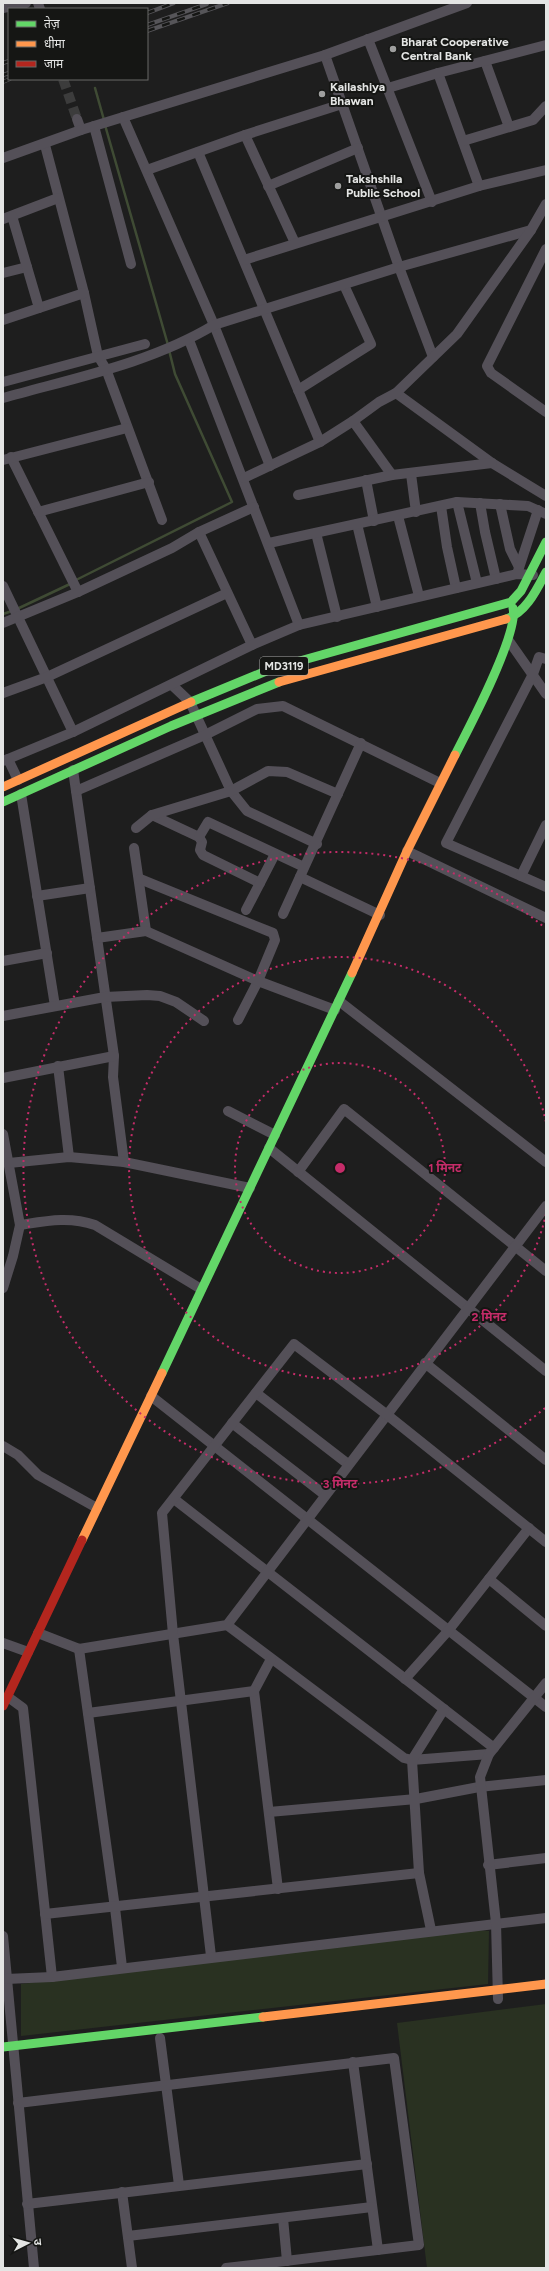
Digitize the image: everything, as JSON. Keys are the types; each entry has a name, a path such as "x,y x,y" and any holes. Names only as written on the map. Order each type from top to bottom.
{"street":[{"path":"3,8 26,3"},
{"path":"3,158 45,145 81,130 325,55 467,3"},
{"path":"368,39 432,202"},
{"path":"388,88 438,73 546,45"},
{"path":"325,55 382,216 398,267 433,357"},
{"path":"485,61 509,127"},
{"path":"438,73 479,186"},
{"path":"147,170 246,135 342,104"},
{"path":"463,141 534,120 546,106"},
{"path":"119,118 147,170 214,325 270,466"},
{"path":"77,119 81,130"},
{"path":"98,125 131,264"},
{"path":"246,135 295,243"},
{"path":"45,145 84,293 98,356 106,369 162,520"},
{"path":"268,186 358,148"},
{"path":"198,152 320,442"},
{"path":"244,260 479,186 546,170"},
{"path":"39,308 27,267 8,218 58,198"},
{"path":"244,478 320,442 379,402 396,393 457,334 544,211"},
{"path":"3,398 106,369 164,350 189,340 214,325 398,267 531,230"},
{"path":"546,249 487,366 491,373 546,412"},
{"path":"3,273 27,267"},
{"path":"298,390 371,344 344,285"},
{"path":"3,320 84,293"},
{"path":"189,340 244,478 299,625"},
{"path":"3,382 145,344"},
{"path":"396,393 492,463 546,496"},
{"path":"353,421 392,475"},
{"path":"78,592 38,512 7,459 127,428"},
{"path":"298,495 392,475 411,474 492,463"},
{"path":"411,474 416,512"},
{"path":"366,480 374,521"},
{"path":"38,512 149,482"},
{"path":"269,543 457,502 528,506 542,512 518,570"},
{"path":"457,502 477,583"},
{"path":"480,503 496,579"},
{"path":"500,504 510,549 518,570"},
{"path":"441,506 447,547 456,588"},
{"path":"3,623 78,592 172,548 199,532 254,507"},
{"path":"398,516 419,596"},
{"path":"357,524 377,607"},
{"path":"199,532 252,646"},
{"path":"316,533 337,617"},
{"name":"MD3119","path":"3,787 190,702 271,669 494,608 510,602 521,591 546,542"},
{"path":"3,1706 380,915 407,851 509,641 515,616 534,594 545,575 531,574 518,570 496,579 299,625 73,732 6,760 18,780"},
{"path":"3,586 73,732"},
{"path":"3,693 47,677 227,593"},
{"path":"510,602 515,616"},
{"name":"MD3119","path":"3,802 196,716 276,683 515,616"},
{"path":"509,641 546,694"},
{"path":"546,659 539,657 533,674 446,843 546,887"},
{"path":"172,685 190,702 231,791 246,810 317,844"},
{"path":"76,791 205,735 257,709 283,706 440,783"},
{"path":"283,914 302,872 317,844 361,743"},
{"path":"73,770 114,1056 113,1077 124,1162"},
{"path":"136,828 152,815 231,791 268,771 288,772 338,794"},
{"path":"21,794 55,1006"},
{"path":"152,815 199,837 202,842 200,850 203,855 260,883"},
{"path":"199,837 208,822 275,854 302,872 380,915"},
{"path":"521,876 546,825"},
{"path":"134,848 140,879 146,931"},
{"path":"407,851 546,918"},
{"path":"246,910 275,854"},
{"path":"140,879 273,934 275,940 258,981 238,1020"},
{"path":"38,896 90,888"},
{"path":"97,938 146,931 258,981 337,1005 546,1162"},
{"path":"3,961 47,953"},
{"path":"3,1016 105,997 160,996 176,1002 204,1021"},
{"path":"3,1078 114,1056"},
{"path":"58,1066 69,1157"},
{"path":"298,1172 344,1109 546,1271"},
{"path":"228,1111 275,1135"},
{"path":"3,1134 20,1225 13,1256 3,1288"},
{"path":"269,1148 546,1371"},
{"path":"9,1163 69,1157 124,1162 250,1188"},
{"path":"38,1633 79,1649 227,1625 386,1414 546,1206"},
{"path":"20,1225 63,1219 79,1219 95,1225 201,1290"},
{"path":"211,1956 173,1634 162,1513 294,1344 386,1414 546,1542"},
{"path":"425,1363 546,1460"},
{"path":"256,1393 348,1464"},
{"path":"151,1396 546,1707"},
{"path":"232,1422 325,1495"},
{"path":"3,1446 18,1455 38,1475 97,1508"},
{"path":"174,1499 444,1709 491,1751"},
{"path":"405,1679 448,1631 529,1528"},
{"path":"489,1579 546,1626"},
{"path":"227,1625 404,1758 412,1760 491,1751"},
{"path":"3,1643 28,1652"},
{"path":"79,1649 122,1967"},
{"path":"271,1659 254,1691 278,1889"},
{"path":"498,1994 496,1923 479,1787 480,1777 491,1751 546,1682"},
{"path":"88,1713 254,1691"},
{"path":"8,1697 23,1708 52,1977"},
{"path":"431,1930 419,1873 416,1799 412,1760 444,1709"},
{"path":"269,1812 416,1799 479,1787 546,1780"},
{"path":"488,1865 546,1858"},
{"path":"45,1914 115,1908 419,1873"},
{"path":"6,1979 52,1977 211,1956 546,1918"},
{"path":"3,1936 8,2051 18,2103 34,2268"},
{"path":"8,2051 160,2038 498,1994 546,1984"},
{"path":"8,2051 498,1994 546,1994"},
{"path":"160,2038 178,2184"},
{"path":"18,2103 394,2058 419,2245 226,2268"},
{"path":"353,2062 378,2250"},
{"path":"27,2204 178,2184 367,2164"},
{"path":"122,2192 132,2268"},
{"path":"128,2236 372,2207"},
{"path":"284,2218 287,2261"}],"green space":[{"path":"477,1930 489,1931 488,1984 21,2036 21,1984"},
{"path":"546,2004 546,2268 427,2268 397,2023"}],"waterway":[{"path":"95,88 104,120"},
{"path":"105,125 168,345"},
{"path":"74,581 232,502 175,374 169,350"},
{"path":"17,609 70,584"},
{"path":"3,614 12,611"}],"tunnel":[{"path":"63,80 77,119"}],"railway":[{"path":"148,13 174,3"},
{"path":"148,31 228,3"},
{"path":"148,25 207,4"},
{"path":"3,63 8,61"},
{"path":"3,75 8,73"},
{"path":"3,82 8,80"}],"traffic: fast":[{"path":"191,702 271,669 511,602 521,591 546,542"},
{"path":"506,619 519,612 525,606 535,593 546,572"},
{"path":"455,755 492,681 508,638 513,620 513,608"},
{"path":"3,802 171,726 279,682"},
{"path":"162,1373 352,973"},
{"path":"3,2047 263,2017"}],"traffic: slow":[{"path":"279,682 506,619"},
{"path":"3,787 191,702"},
{"path":"352,973 407,851 455,755"},
{"path":"82,1540 162,1373"},
{"path":"263,2017 546,1984"}],"traffic: jam":[{"path":"3,1706 82,1540"}],"place":[{"name":"Bharat Cooperative Central Bank","path":"393,49"},
{"name":"Kailashiya Bhawan","path":"322,94"},
{"name":"Takshshila Public School","path":"338,186"}]}
